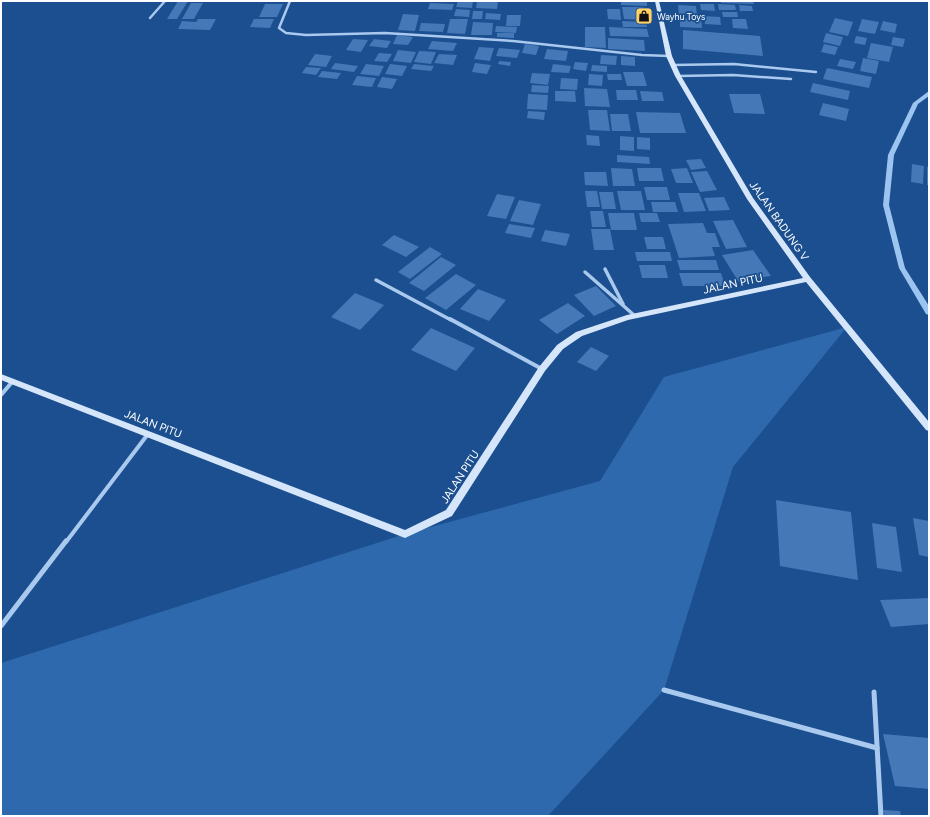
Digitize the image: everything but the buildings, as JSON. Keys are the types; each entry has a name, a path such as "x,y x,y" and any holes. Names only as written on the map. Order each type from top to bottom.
{"street":[{"path":"150,18 166,1"},
{"path":"290,1 279,28 286,33 306,35 384,33 513,41 642,55 669,56"},
{"name":"JALAN BADUNG V","path":"657,1 669,56 678,76 750,199 808,279 929,428"},
{"path":"673,65 734,64 816,72"},
{"path":"678,76 733,75 790,79"},
{"path":"605,269 624,306"},
{"path":"585,272 635,316"},
{"name":"JALAN PITU","path":"1,377 405,534 449,513 542,369 560,347 579,334 635,316 808,279"},
{"path":"376,280 542,369"},
{"path":"1,395 13,381"},
{"path":"1,626 148,434"},
{"path":"664,690 877,748"},
{"path":"874,692 881,816"}],"shaded area":[{"path":"847,327 733,467 664,690 548,816 1,816 1,663 405,534 600,481 664,377"}],"waterway":[{"path":"929,93 916,103 891,155 886,205 902,268 929,312"}],"place":[{"name":"Wayhu Toys","path":"644,16"}]}
